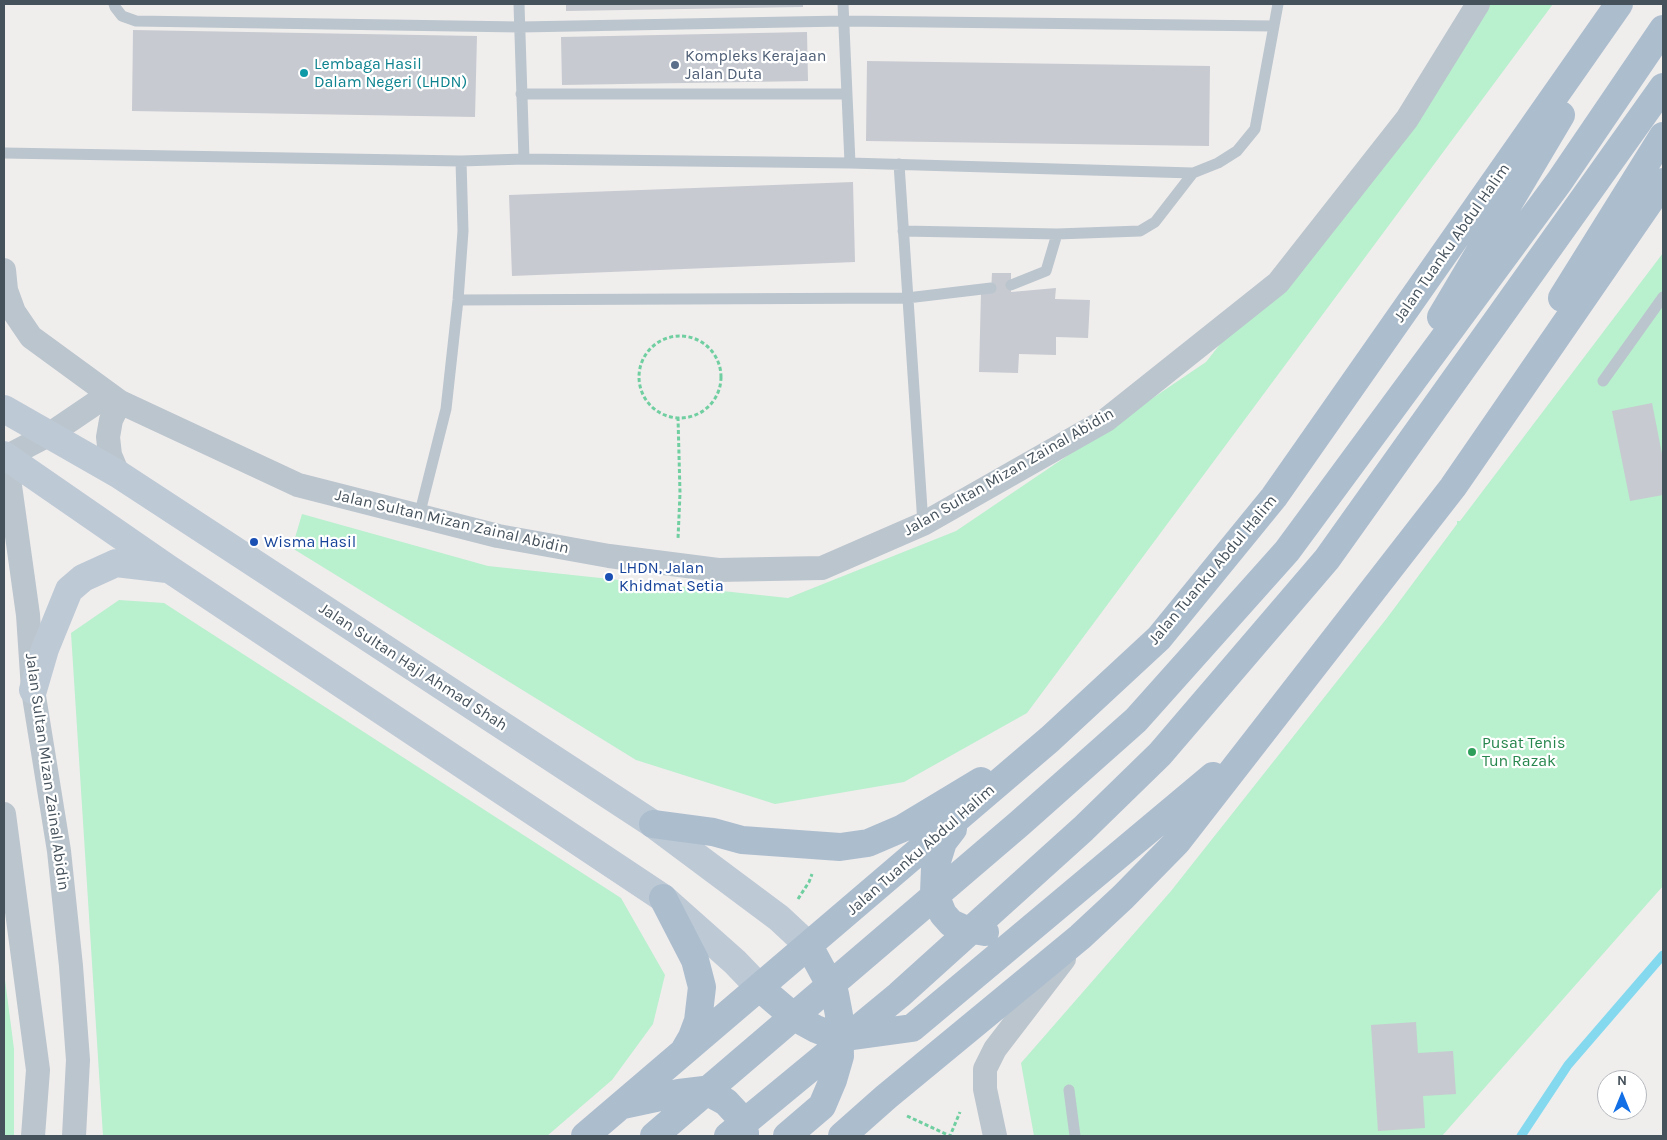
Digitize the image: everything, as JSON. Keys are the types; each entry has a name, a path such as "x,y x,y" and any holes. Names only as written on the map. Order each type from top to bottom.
{"main road":[{"name":"Jalan Tuanku Abdul Halim","path":"585,1136 966,812 1050,739 1159,638 1274,497 1619,4"},
{"path":"1351,466 1628,4"},
{"path":"654,1136 1020,824 1136,720 1287,552 1559,182 1663,29"},
{"path":"728,1136 899,996 1083,829 1160,754 1327,559 1663,87"},
{"path":"1453,487 1482,423 1663,136"},
{"path":"842,1136 886,1097 1080,938 1177,842 1453,487 1663,182"},
{"path":"760,988 794,1018 816,1030 839,1038 912,1028 1258,738"},
{"path":"653,824 714,832 742,840 773,844 840,848 868,843 903,828 1050,739"},
{"path":"966,812 943,842 935,868 934,892 943,914 951,923 962,928 981,932 998,930 1022,923 1055,908"},
{"path":"663,898 695,960 702,987 698,1021 685,1050"},
{"path":"787,1136 822,1106 833,1080 840,1056 839,1015 835,994 809,946"},
{"path":"622,1105 679,1093 704,1090 726,1102 740,1116 745,1136"}],"street":[{"name":"Jalan Sultan Mizan Zainal Abidin","path":"4,270 6,290 14,312 31,337 115,398 298,485 498,536 608,556 718,570 822,568 923,524 1106,420 1278,283 1407,119 1478,4"},
{"path":"115,398 50,434 5,456 169,569 663,898 735,962 760,988"},
{"path":"115,398 108,437 110,455 118,474"},
{"name":"Jalan Sultan Haji Ahmad Shah","path":"4,408 118,474 653,824 779,918 809,946"},
{"name":"Jalan Sultan Mizan Zainal Abidin","path":"5,456 28,615 33,690 59,851 71,966 78,1060 74,1136"},
{"path":"33,690 45,649 69,590 83,578 116,563 169,569"},
{"path":"4,814 38,1070 33,1136"},
{"path":"995,1136 984,1089 985,1069 995,1049 1080,938"}],"lane":[{"path":"114,4 114,7 122,16 136,21 520,28 844,21 1273,26"},
{"path":"519,4 524,159"},
{"path":"843,4 850,163"},
{"path":"4,153 461,161 524,159 850,163 1193,173 1218,164 1237,151 1255,129 1278,4"},
{"path":"521,94 846,94"},
{"path":"419,516 446,409 458,300 463,231 461,161"},
{"path":"899,164 923,524"},
{"path":"903,231 1057,234 1140,231 1155,222 1193,173"},
{"path":"1012,285 1046,271 1057,234"},
{"path":"458,300 907,298 991,288"},
{"path":"1603,381 1663,297"},
{"path":"1069,1090 1076,1136"}],"path":[{"path":"681,336 695,338 711,350 720,366 721,379 719,392 702,411 691,416 678,417 664,414 652,407 643,395 639,382 640,368 645,355 655,344 667,337 681,336"},
{"path":"678,417 679,520"},
{"path":"950,1136 960,1112"}],"green space":[{"path":"1488,4 1553,4 1027,713 904,782 775,804 636,760 292,548 302,514 488,566 788,598 956,531 1206,362"},
{"name":"Pusat Tenis Tun Razak","path":"1663,253 1663,886 1442,1136 1034,1136 1021,1063 1171,891 1387,618 1457,524 1457,521 1460,521"},
{"path":"119,600 164,603 621,898 665,975 653,1024 612,1080 547,1136 103,1136 71,633"},
{"path":"4,972 14,1049 14,1136 4,1136"}],"building":[{"path":"566,4 803,4 803,7 566,11"},
{"name":"Lembaga Hasil Dalam Negeri (LHDN)","path":"133,30 477,36 475,117 132,111"},
{"path":"807,32 808,81 562,85 561,37"},
{"path":"867,61 1210,66 1209,146 866,141"},
{"path":"853,182 855,262 512,276 509,195"},
{"path":"992,273 1011,273 1011,292 1056,288 1055,299 1090,300 1088,338 1056,337 1056,355 1019,354 1018,373 979,372 981,292 991,293"},
{"path":"1652,403 1663,459 1663,495 1630,501 1612,411"},
{"path":"1416,1022 1418,1053 1453,1051 1456,1094 1423,1096 1425,1128 1378,1131 1371,1025"}],"waterway":[{"path":"1521,1136 1568,1065 1663,955"}],"place":[{"name":"Kompleks Kerajaan Jalan Duta","path":"675,65"},
{"name":"Lembaga Hasil Dalam Negeri (LHDN)","path":"304,73"},
{"name":"Wisma Hasil","path":"254,542"},
{"name":"LHDN, Jalan Khidmat Setia","path":"609,577"},
{"name":"Pusat Tenis Tun Razak","path":"1472,752"}]}
